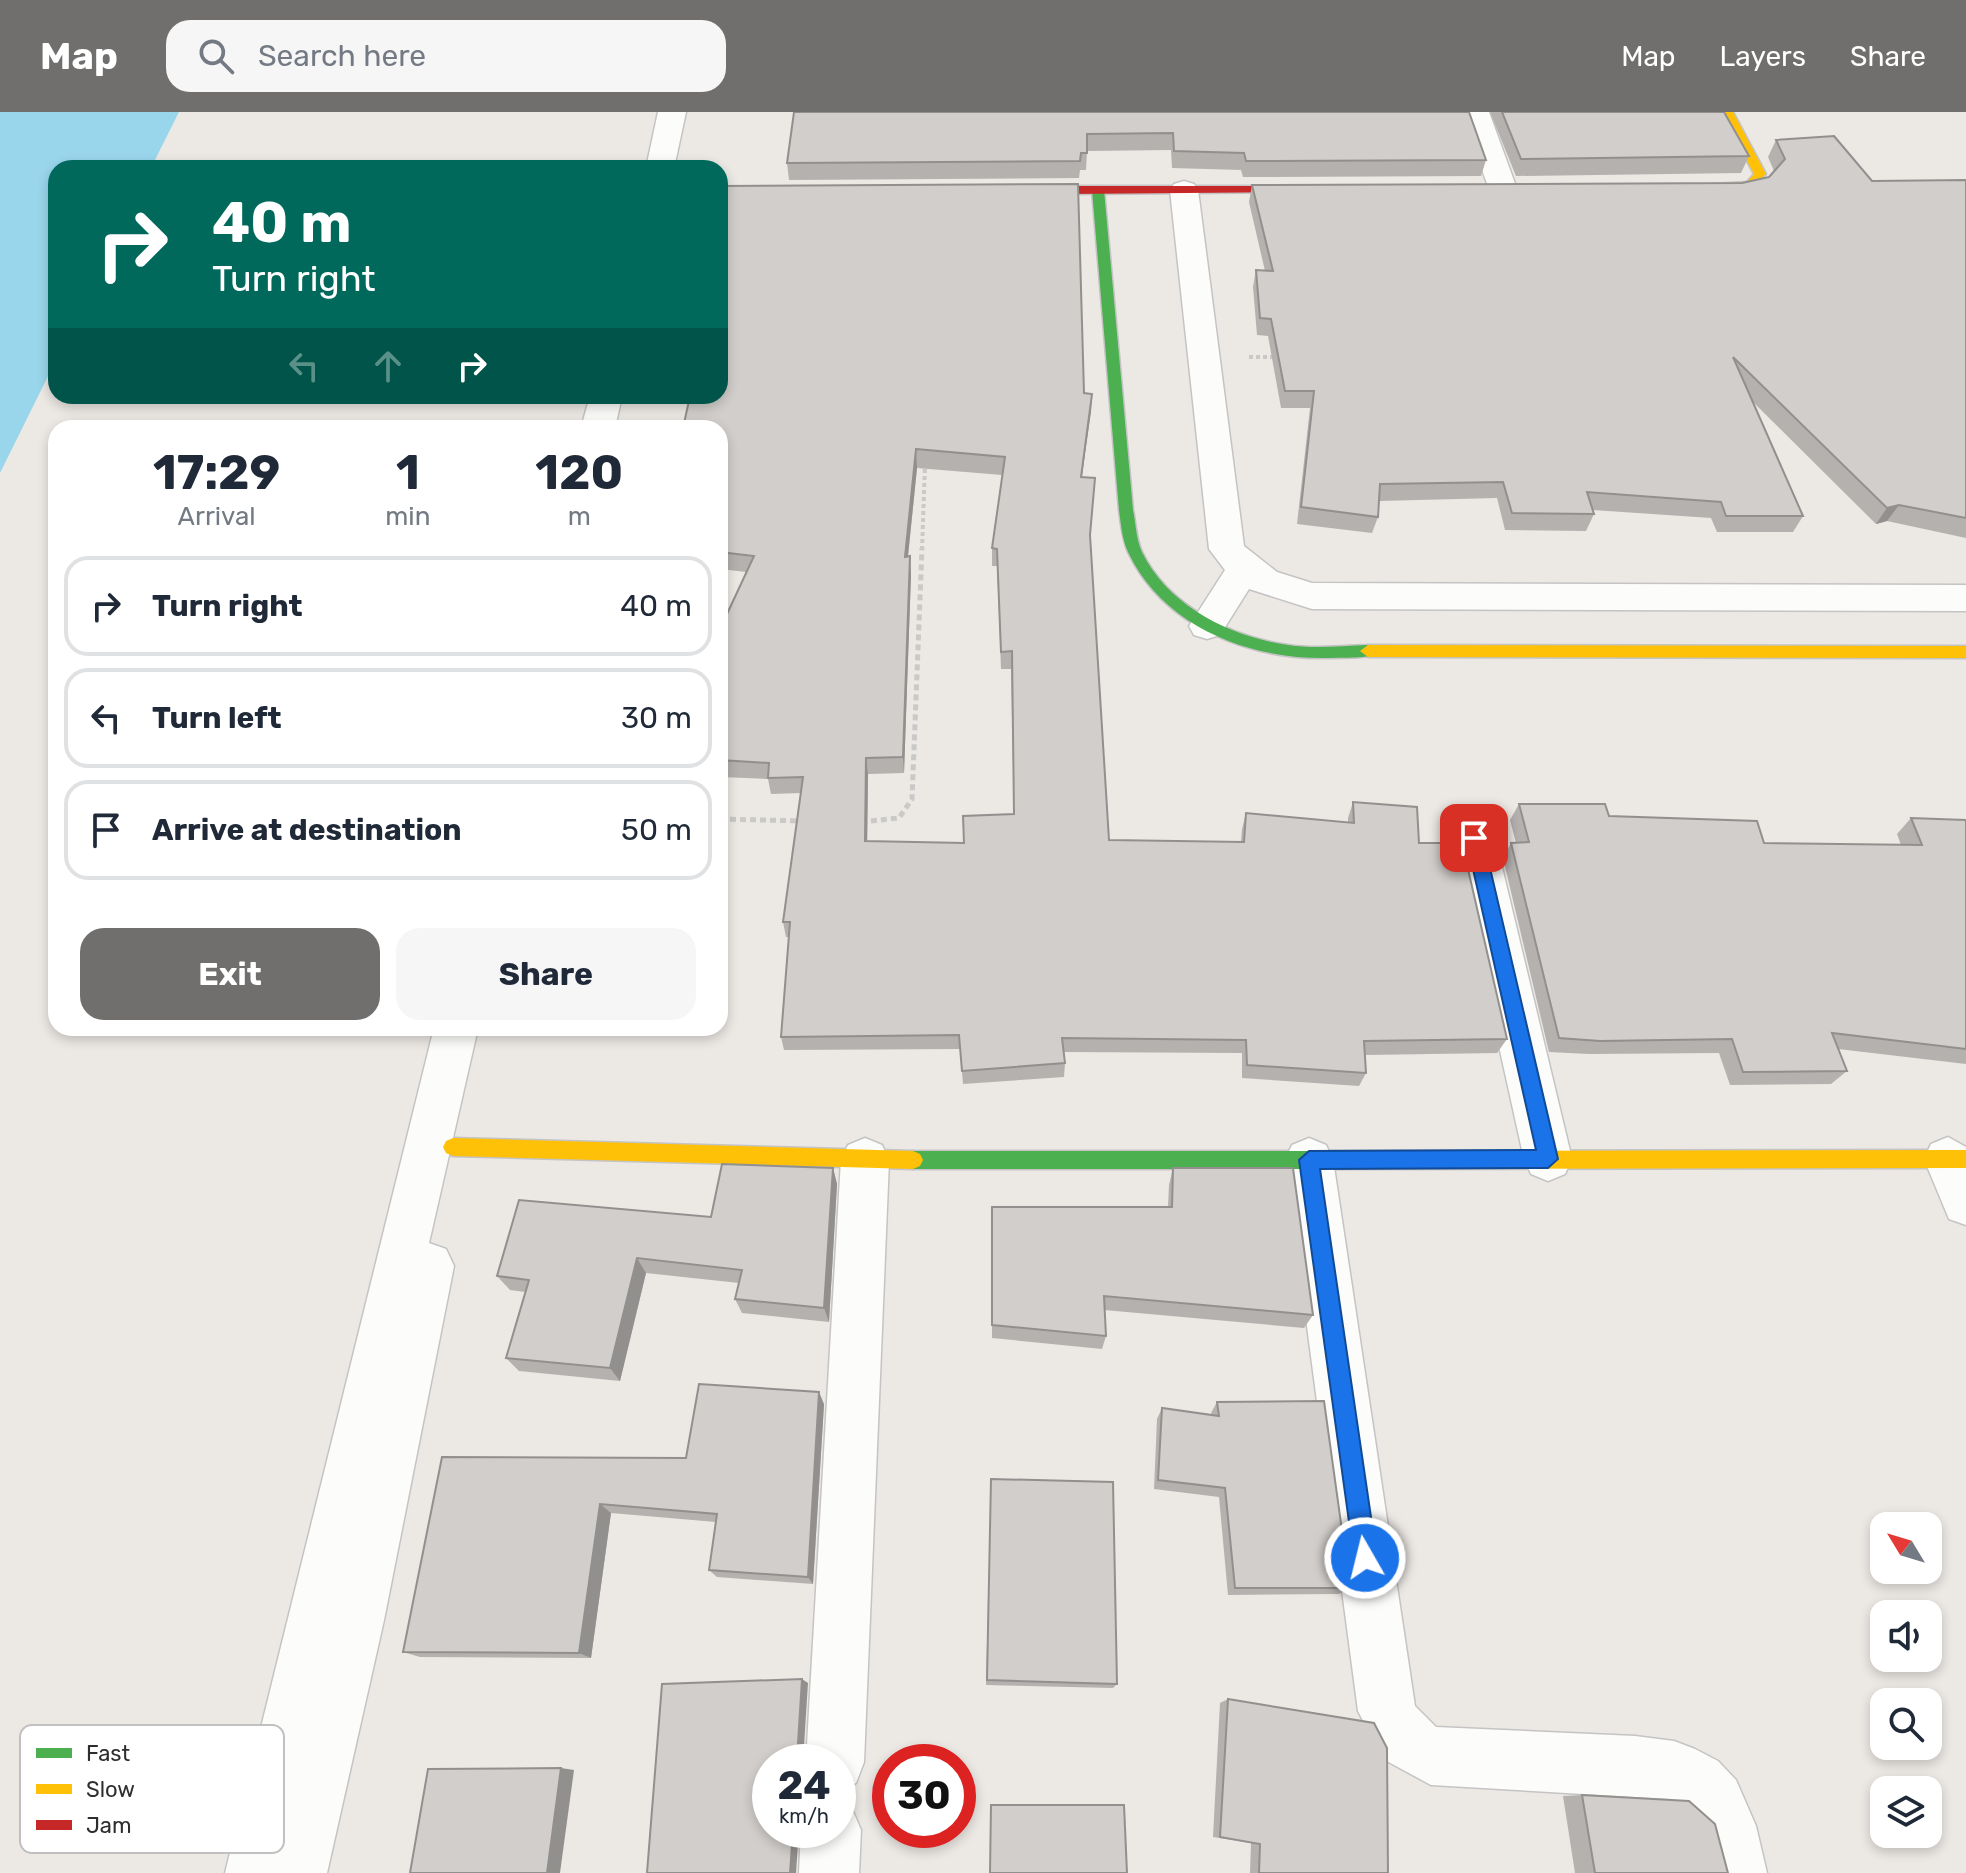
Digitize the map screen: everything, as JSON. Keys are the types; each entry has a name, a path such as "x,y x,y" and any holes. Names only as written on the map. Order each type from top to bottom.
{"street":[{"path":"662,160 672,112"},
{"path":"681,160 691,112"},
{"path":"1475,112 1503,189"},
{"path":"1672,188 1734,188 1757,180 1760,174 1727,112"},
{"path":"1054,190 1327,190"},
{"path":"1098,190 1126,510 1134,551 1162,593 1207,626 1245,643 1290,651 1966,652"},
{"path":"1184,190 1227,549 1243,570 1274,587 1312,596 1966,598"},
{"path":"1207,626 1243,570"},
{"path":"1474,838 1548,1159"},
{"path":"284,1751 454,1036"},
{"path":"297,1873 356,1620 453,1147 479,1036"},
{"path":"453,1147 865,1160 1957,1159 1966,1203"},
{"path":"836,1744 865,1160"},
{"path":"1309,1160 1387,1711 1395,1732 1410,1746 1431,1756 1635,1765 1674,1770 1697,1782 1715,1801 1726,1826 1737,1873"},
{"path":"829,1873 830,1848"},
{"path":"255,1873 260,1853"}],"path":[{"path":"1204,357 1283,357"},
{"path":"856,822 900,819 909,811 912,799 925,456"},
{"path":"728,819 811,821"}],"water":[{"path":"0,112 179,112 155,160 48,160 48,376 0,473"}],"building":[{"path":"794,112 1469,112 1486,160 1246,161 1244,153 1174,151 1173,133 1087,134 1087,153 1081,153 1080,161 787,163"},
{"path":"1502,112 1724,112 1749,156 1521,159"},
{"path":"1834,136 1872,181 1966,180 1966,518 1899,505 1887,508 1733,357 1803,516 1726,516 1721,502 1587,492 1594,514 1512,513 1503,482 1380,484 1378,517 1301,507 1314,391 1285,391 1271,319 1260,318 1256,270 1273,271 1252,185 1742,183 1769,177 1785,159 1776,140"},
{"path":"1078,184 1084,393 1092,394 1081,477 1095,478 1090,535 1109,840 1244,842 1246,813 1354,823 1353,802 1417,807 1419,843 1462,843 1507,1039 1364,1041 1366,1073 1247,1065 1246,1040 1062,1038 1065,1063 962,1071 959,1035 781,1037 790,922 783,922 803,777 768,778 769,763 728,760 728,612 754,556 728,553 728,420 685,420 688,404 728,404 728,186","holes":["916,449 1005,457 992,548 997,549 1001,652 1012,651 1014,814 963,816 964,843 865,841 866,758 903,757 910,556 905,557"]},
{"path":"1519,804 1605,804 1609,816 1757,821 1764,843 1922,845 1911,818 1966,820 1966,1049 1832,1033 1847,1071 1743,1072 1732,1039 1600,1041 1559,1038 1511,843 1529,842"},
{"path":"722,1164 833,1168 824,1308 735,1299 742,1270 637,1258 610,1368 506,1358 529,1280 497,1276 519,1200 711,1217"},
{"path":"1173,1168 1293,1168 1313,1315 1104,1296 1106,1336 992,1325 992,1207 1172,1207"},
{"path":"699,1384 819,1392 808,1577 709,1570 717,1514 600,1504 579,1653 403,1652 442,1457 686,1458"},
{"path":"1324,1401 1350,1588 1235,1588 1225,1488 1158,1480 1162,1408 1219,1416 1217,1402"},
{"path":"991,1479 1113,1482 1117,1684 987,1680"},
{"path":"802,1679 798,1744 752,1744 752,1848 792,1848 790,1873 647,1873 662,1684"},
{"path":"1228,1699 1374,1723 1387,1748 1388,1873 1259,1873 1260,1844 1220,1837"},
{"path":"561,1768 547,1873 410,1873 428,1769"},
{"path":"1582,1795 1689,1801 1715,1824 1728,1873 1595,1873"},
{"path":"991,1805 1124,1805 1127,1873 990,1873"}],"traffic: fast":[{"path":"1098,190 1126,510 1133,547 1147,573 1161,591 1198,620 1242,640 1288,651 1368,651"},
{"path":"913,1160 1335,1160"}],"traffic: slow":[{"path":"1698,188 1750,185 1760,174 1727,112"},
{"path":"1368,651 1966,652"},
{"path":"453,1147 913,1160"},
{"path":"1335,1160 1966,1159"}],"traffic: jam":[{"path":"1070,190 1310,190"}],"route":[{"path":"1365,1558 1309,1160 1548,1159 1474,838"}]}
